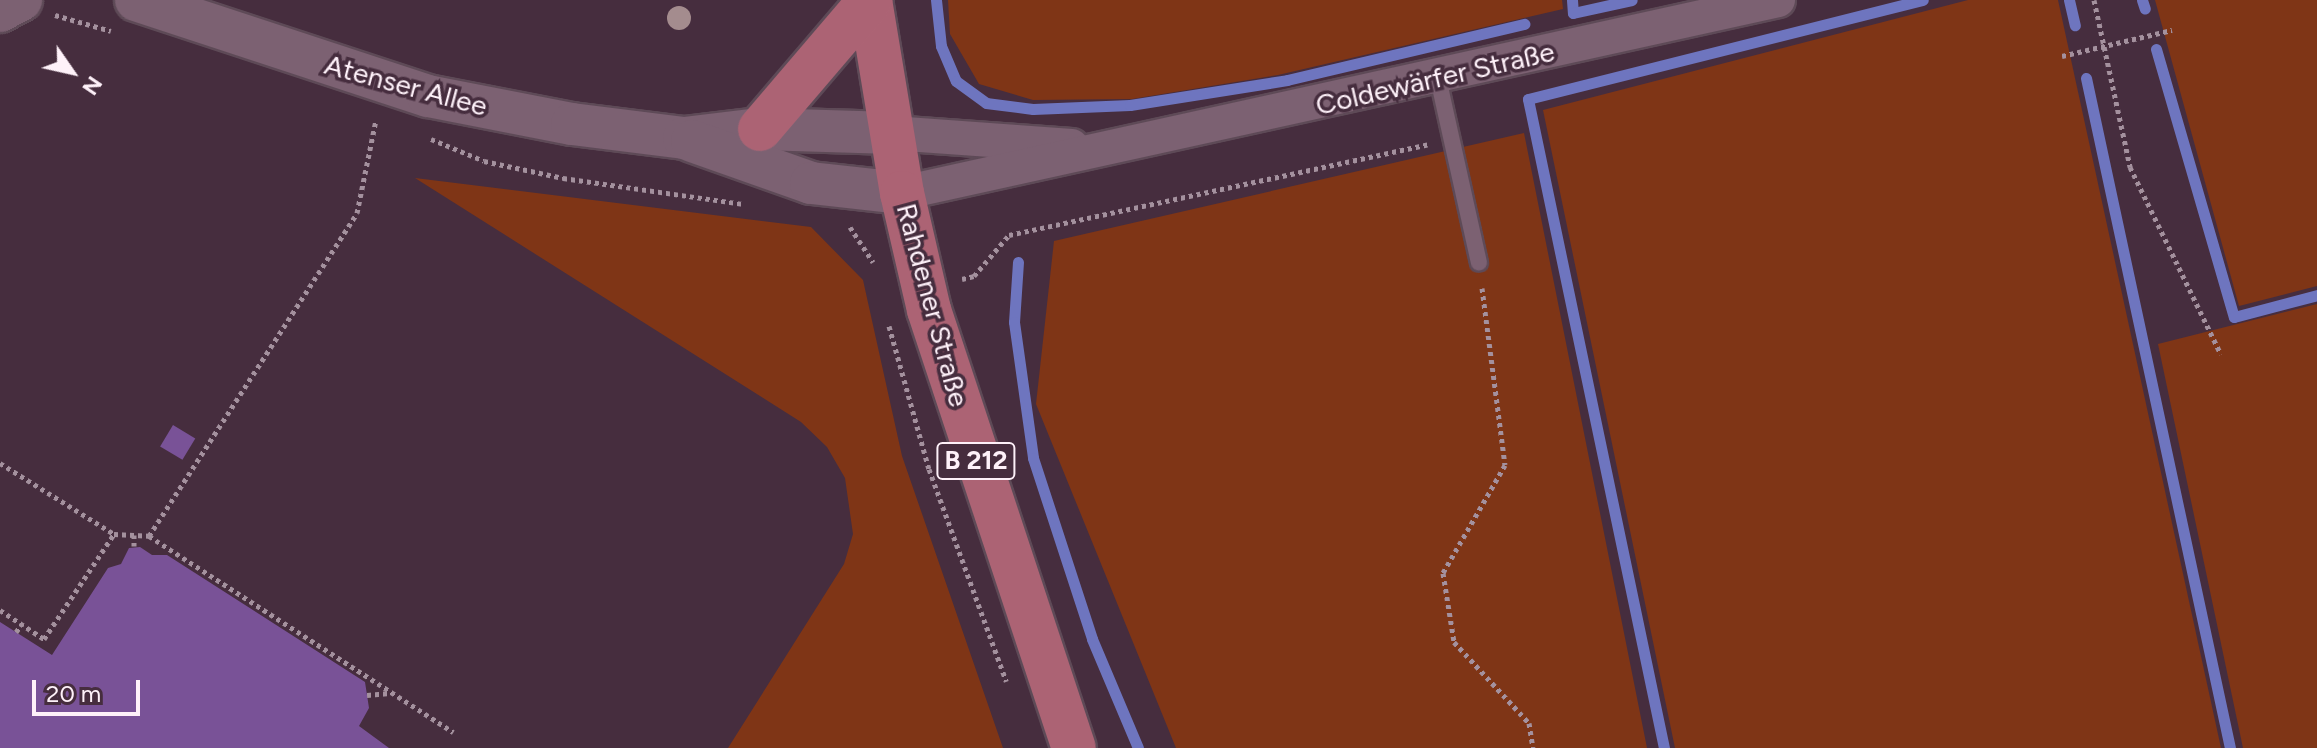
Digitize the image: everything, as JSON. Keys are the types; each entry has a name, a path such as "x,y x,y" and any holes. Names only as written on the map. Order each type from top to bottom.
{"main road":[{"path":"760,129 870,0"},
{"name":"B 212","path":"870,0 892,133"},
{"name":"Rahdener Straße","path":"892,133 902,193 924,286 978,467 1074,748"}],"street":[{"path":"0,11 21,0"},
{"name":"Atenser Allee","path":"136,0 428,96 572,124 684,138 811,183 902,193"},
{"name":"Coldewärfer Straße","path":"902,193 1092,149 1438,78 1778,0"},
{"name":"Atenser Allee","path":"684,138 760,129 892,133"},
{"name":"Coldewärfer Straße","path":"892,133 1092,149"}],"lane":[{"path":"1438,78 1479,263"}],"path":[{"path":"2094,0 2130,167 2221,354"},
{"path":"2062,56 2172,30"},
{"path":"149,536 357,213 376,119"},
{"path":"924,286 974,276 1009,235 1451,140"},
{"path":"1479,263 1505,465 1443,573 1454,642 1529,723 1533,748"},
{"path":"886,313 929,469 1008,685"},
{"path":"0,463 114,534 149,536 453,732"},
{"path":"0,610 44,639 114,534"},
{"path":"134,535 134,546"},
{"path":"16,632 22,624"},
{"path":"367,695 391,692"}],"shaded area":[{"path":"948,0 1562,0 1563,9 1278,75 1132,99 1033,100 979,84 950,34"},
{"path":"1968,0 2058,0 2221,748 1675,748 1543,110"},
{"path":"2155,0 2317,0 2317,286 2239,306"},
{"path":"1524,133 1647,748 1176,748 1036,404 1054,241"},
{"path":"415,178 811,227 863,280 902,456 1003,748 728,748 844,564 853,534 845,478 827,447 801,422"},
{"path":"2317,304 2317,748 2243,748 2158,344"}],"building":[{"path":"173,425 195,438 182,460 160,446"},
{"path":"140,547 152,555 167,555 365,682 369,708 359,726 389,748 0,748 0,622 52,655 108,568 121,564 129,548"}],"waterway":[{"path":"936,0 941,46 956,81 986,103 1033,109 1130,105 1287,80 1524,24"},
{"path":"1572,0 1573,13 1632,0"},
{"path":"1664,748 1528,99 1923,0"},
{"path":"2069,0 2075,25"},
{"path":"2142,0 2145,9"},
{"path":"2156,49 2234,317 2317,295"},
{"path":"2086,78 2230,748"},
{"path":"1018,262 1014,322 1033,458 1092,639 1138,748"}]}
